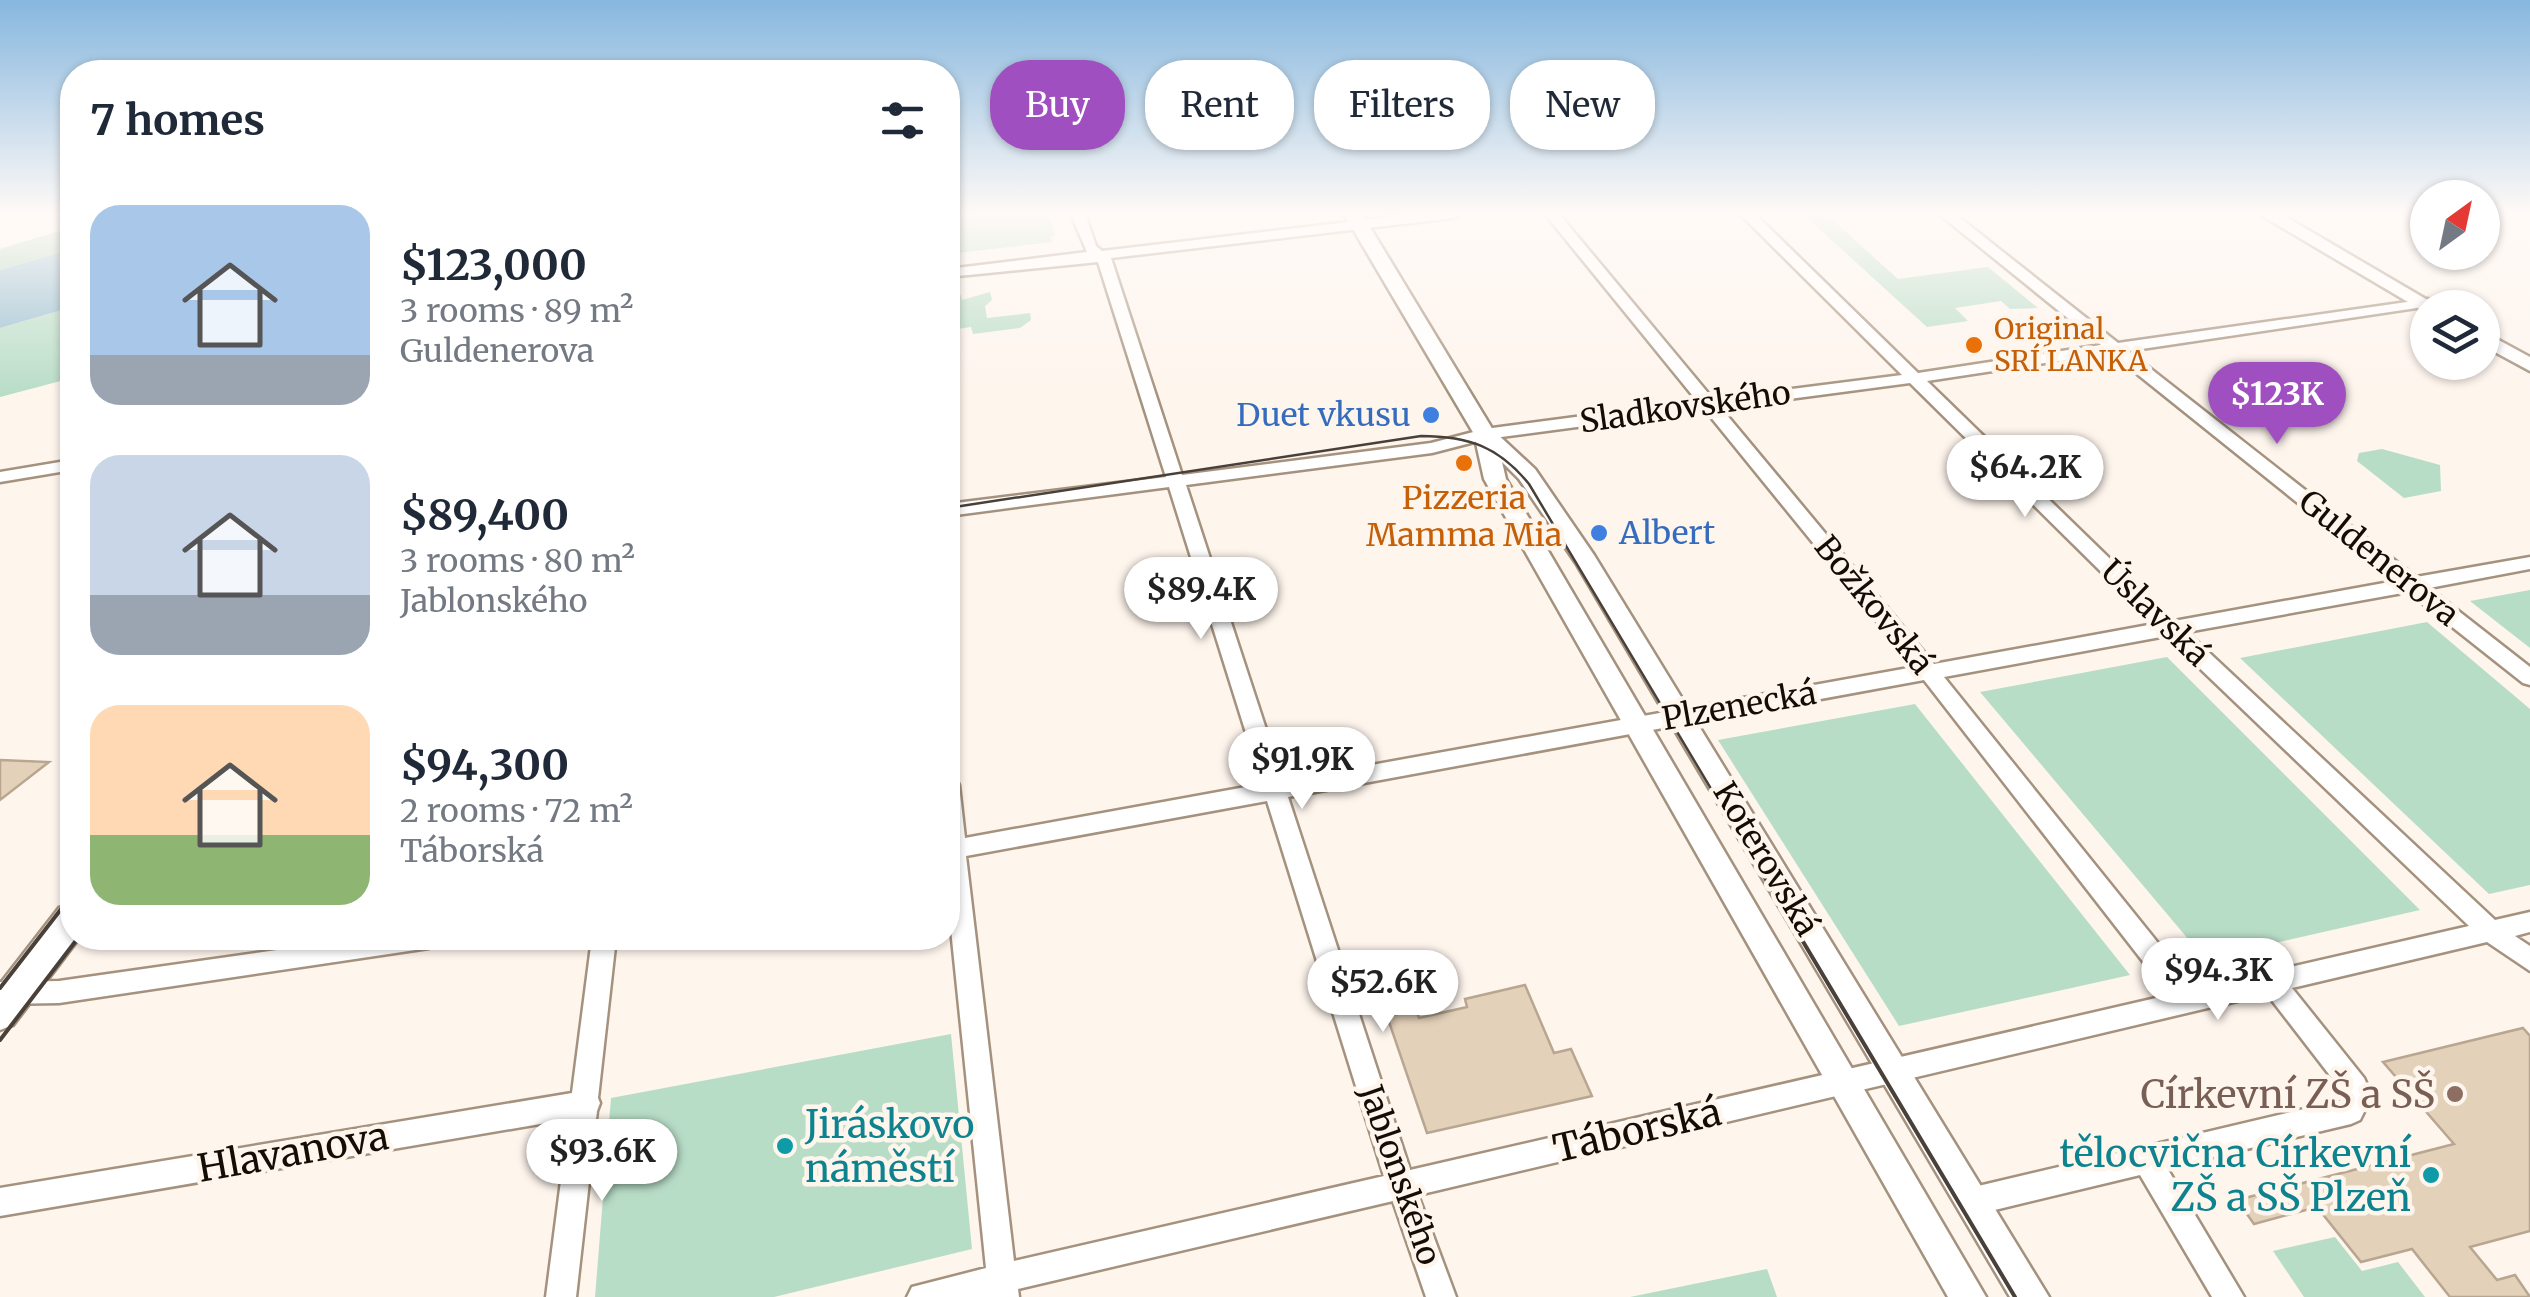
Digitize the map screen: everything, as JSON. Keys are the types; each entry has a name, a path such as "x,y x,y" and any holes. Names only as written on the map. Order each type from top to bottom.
{"main road":[{"path":"5,1000 60,934"}],"street":[{"name":"Jablonského","path":"1107,275 1401,1185 1441,1297"},
{"name":"Koterovská","path":"1389,275 1485,434 1528,474 1586,560 2031,1297"},
{"name":"Božkovská","path":"1603,275 1929,672 2189,1001"},
{"name":"Úslavská","path":"1809,275 2170,628 2490,931 2530,960"},
{"name":"Guldenerova","path":"2022,275 2530,678"},
{"path":"2374,275 2410,295"},
{"name":"Sladkovského","path":"960,508 1232,476 1432,448 1485,434 2410,307"},
{"path":"2500,348 2530,365"},
{"name":"Koterovská","path":"1485,434 1495,479 1968,1297"},
{"path":"0,477 60,467"},
{"name":"Plzenecká","path":"960,847 2530,562"},
{"name":"Táborská","path":"1004,1288 1401,1185 2530,922"},
{"path":"922,1297 1004,1288 960,927"},
{"path":"5,1000 347,950"},
{"path":"560,1297 587,1103 603,950"},
{"path":"1974,1202 2351,1111 2360,1096 2355,1086 2272,982"},
{"name":"Hlavanova","path":"0,1202 587,1103"},
{"path":"2146,1161 2229,1297"}],"green space":[{"path":"1869,275 1893,275 1898,279 1997,275 2038,308 2010,309 2001,301 1955,308 1968,321 1927,327"},
{"path":"990,292 992,300 985,306 987,318 1030,313 1031,320 1020,328 973,334 971,327 960,329 960,295 962,300"},
{"path":"60,310 60,381 0,397 0,328"},
{"path":"2382,449 2440,465 2441,491 2404,498 2357,461 2359,453"},
{"path":"2530,590 2530,648 2470,601"},
{"path":"2427,622 2530,709 2530,885 2489,894 2240,658"},
{"path":"2167,657 2420,910 2205,959 1980,692"},
{"path":"1915,704 2130,975 1899,1026 1718,740"},
{"name":"Jiráskovo náměstí","path":"951,1034 972,1249 774,1297 595,1297 611,1098"},
{"path":"2335,1237 2362,1271 2398,1262 2425,1297 2304,1297 2273,1251"},
{"path":"1767,1269 1777,1297 1630,1297"}],"water":[{"path":"0,275 60,275 60,310 0,328"}],"building":[{"path":"0,760 49,762 0,800"},
{"path":"1525,985 1554,1053 1571,1049 1592,1096 1427,1133 1387,1016 1416,1010 1419,1018 1467,1007 1465,999"},
{"name":"tělocvična Církevní ZŠ a SŠ Plzeň","path":"2523,1028 2530,1036 2530,1231 2470,1247 2497,1280 2515,1275 2530,1297 2450,1297 2412,1249 2361,1262 2317,1207 2254,1224 2237,1200 2454,1144 2383,1062"}],"tram line":[{"path":"960,506 1421,436 1454,438 1482,446 1506,461 1529,484 1744,844"},
{"path":"1743,841 2015,1297"},
{"path":"0,988 60,910"},
{"path":"0,1040 69,950"}],"place":[{"name":"Original SRÍ LANKA","path":"1974,345"},
{"name":"Duet vkusu","path":"1431,415"},
{"name":"Pizzeria Mamma Mia","path":"1464,463"},
{"name":"Albert","path":"1599,533"},
{"name":"Církevní ZŠ a SŠ","path":"2455,1094"},
{"name":"Jiráskovo náměstí","path":"785,1146"},
{"name":"tělocvična Církevní ZŠ a SŠ Plzeň","path":"2431,1175"}]}
